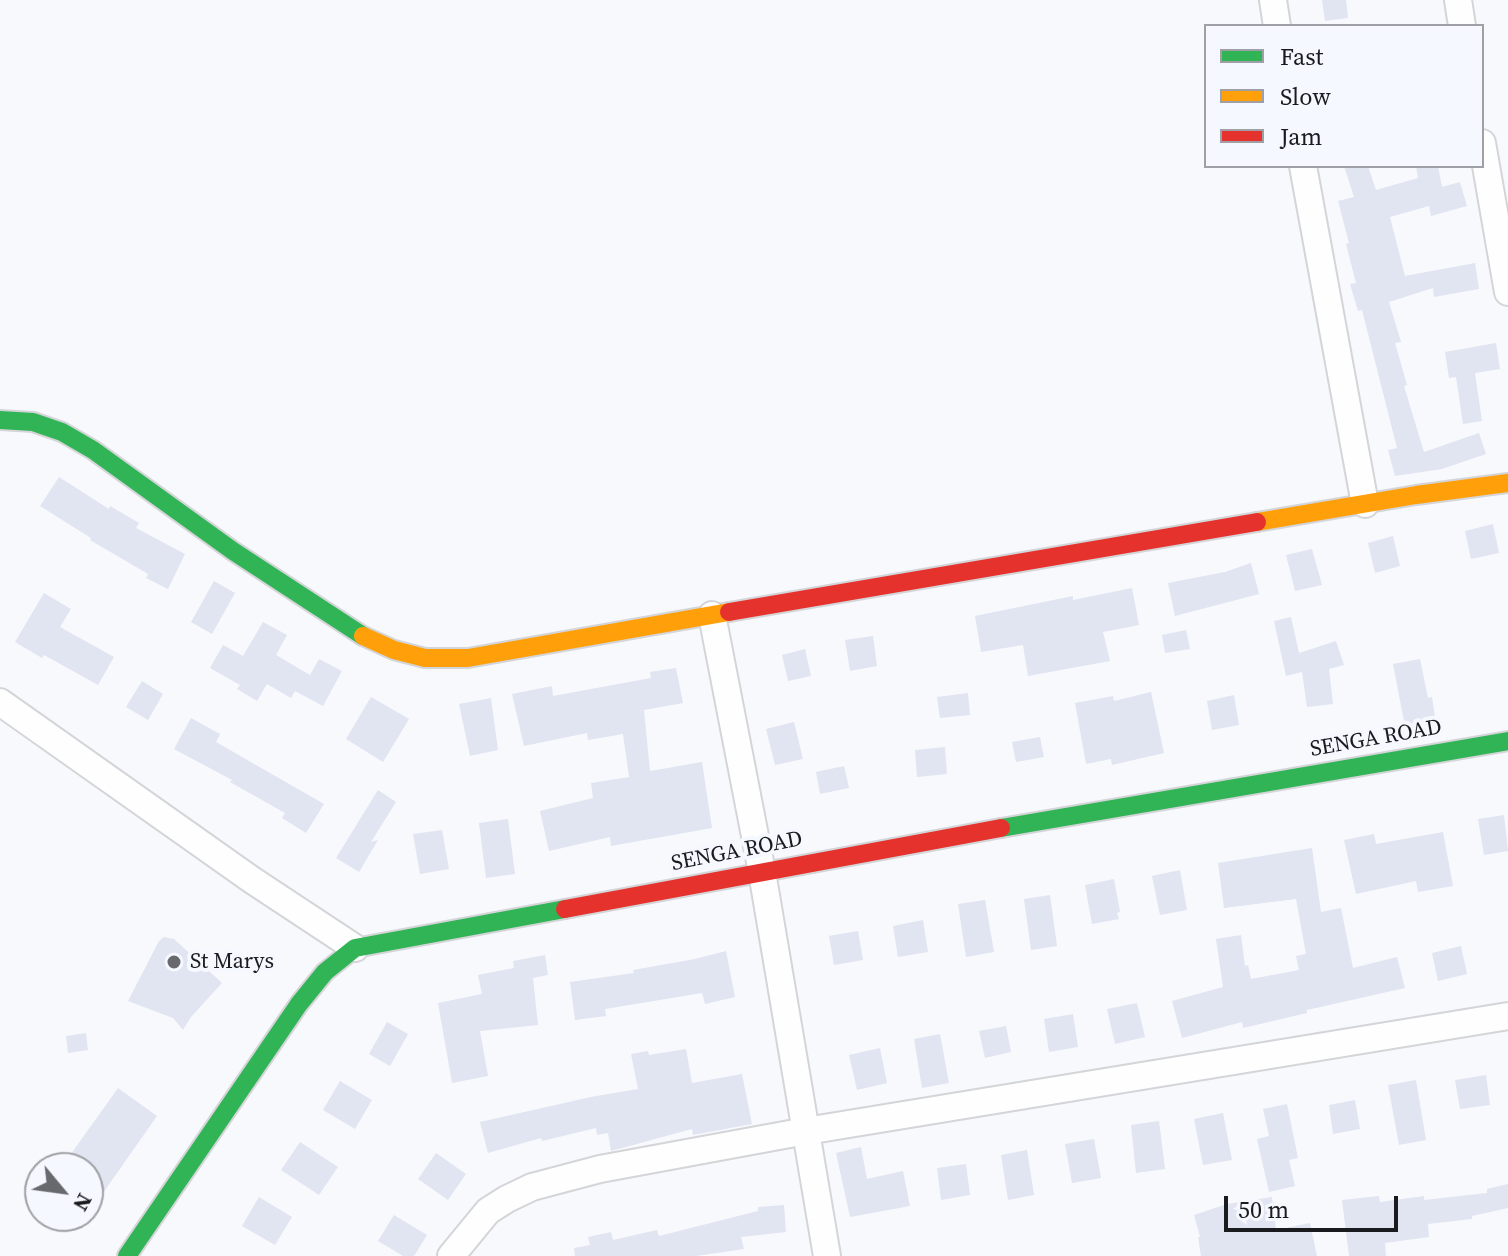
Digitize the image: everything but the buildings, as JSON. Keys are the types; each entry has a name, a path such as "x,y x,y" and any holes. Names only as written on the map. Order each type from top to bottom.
{"street":[{"path":"1273,0 1277,24"},
{"path":"1458,0 1462,24"},
{"path":"1484,154 1508,292"},
{"path":"1303,168 1365,504"},
{"path":"0,420 33,422 62,432 353,632 404,653 425,658 468,658 1365,504 1508,483"},
{"path":"712,615 762,872 827,1256"},
{"path":"0,702 252,880 355,948"},
{"name":"SENGA ROAD","path":"127,1256 299,1004 325,972 355,948 923,841 1508,741"},
{"path":"451,1256 488,1211 507,1199 532,1187 600,1169 806,1131 1508,1016"}],"traffic: fast":[{"path":"0,420 33,422 62,432 93,450 233,551 363,636"},
{"path":"1001,828 1508,741"},
{"path":"127,1256 299,1004 325,972 355,948 565,909"}],"traffic: slow":[{"path":"1257,522 1508,483"},
{"path":"363,636 394,650 425,658 468,658 729,612"}],"traffic: jam":[{"path":"729,612 1257,522"},
{"path":"565,909 1001,828"}],"place":[{"name":"St Marys","path":"174,962"}]}
